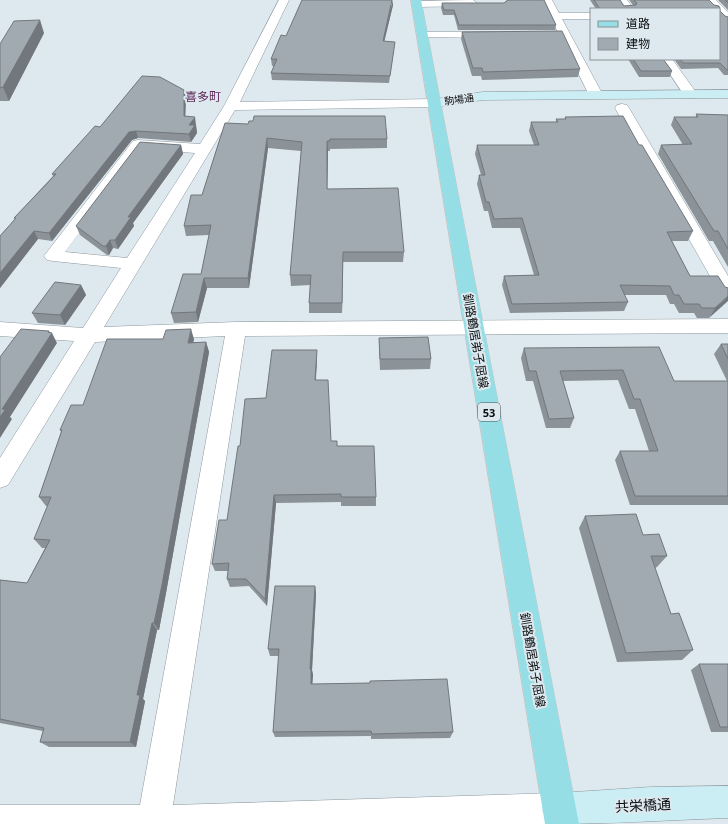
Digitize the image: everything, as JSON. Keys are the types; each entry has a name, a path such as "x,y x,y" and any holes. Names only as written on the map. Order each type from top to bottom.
{"main road":[{"name":"釧路鶴居弟子屈線","path":"417,2 560,817"}],"street":[{"path":"0,478 231,106 284,0"},
{"path":"547,0 596,95"},
{"path":"622,0 628,8"},
{"path":"710,0 717,8"},
{"path":"417,2 480,3"},
{"path":"555,16 590,16"},
{"path":"549,34 564,34"},
{"path":"422,35 501,35"},
{"path":"667,60 690,101"},
{"name":"駒場通","path":"690,101 728,94"},
{"name":"駒場通","path":"435,103 482,96 596,95 690,101 728,107"},
{"path":"231,106 435,103"},
{"name":"駒場通","path":"435,103 486,108 574,108"},
{"path":"606,108 629,108 728,292"},
{"path":"132,264 53,256 138,144 204,149"},
{"path":"0,329 88,335 236,330 728,326"},
{"path":"153,823 236,330"},
{"name":"共栄橋通","path":"560,817 651,804 728,802"},
{"path":"0,822 153,823 560,817"}],"building":[{"path":"302,0 392,0 383,41 395,42 390,76 271,73 277,59 271,59 281,35 286,36"},
{"path":"508,0 544,0 556,25 459,25 454,10 444,10 442,3 504,3"},
{"path":"594,0 620,0 624,6 636,5 637,3 634,0 709,0 714,5 719,6 719,8 599,8"},
{"path":"720,11 728,17 728,70 720,63 683,63 681,60 720,60"},
{"path":"40,20 3,87 0,88 0,44 14,21"},
{"path":"562,31 580,69 483,72 482,68 473,68 462,32"},
{"path":"634,60 664,60 672,71 641,71"},
{"path":"142,76 160,77 184,90 184,116 195,117 189,125 195,125 189,134 136,131 129,132 49,233 34,231 0,273 0,236 16,218 14,218 56,174 52,174 95,126 100,127"},
{"path":"696,114 728,115 728,249 718,231 714,231 661,145 692,144 674,117 698,117"},
{"path":"254,116 385,116 387,139 330,139 330,141 327,141 327,189 398,188 404,252 343,252 342,303 309,303 311,275 290,275 302,142 267,138 248,278 204,278 196,312 171,313 183,274 201,274 211,225 184,226 191,195 202,195 225,123 248,124 249,121 253,121"},
{"path":"623,116 639,145 642,145 693,231 667,232 690,276 718,276 725,287 728,288 728,296 715,308 702,308 699,304 684,304 679,295 674,295 670,286 620,285 628,302 512,304 504,276 539,275 522,218 494,219 489,202 486,202 479,175 485,175 477,145 539,145 531,122 558,122 556,119 566,119 565,117"},
{"path":"140,142 181,145 128,217 131,217 115,240 110,240 106,246 103,246 76,226"},
{"path":"55,282 81,285 60,315 32,313"},
{"path":"21,329 49,331 48,332 52,333 2,409 5,410 0,417 0,357"},
{"path":"191,329 188,343 206,342 162,585 154,623 152,623 137,695 140,695 130,742 40,742 44,728 0,719 0,580 27,583 50,540 34,539 51,497 39,497 62,430 60,430 71,405 83,405 107,339 163,339 166,330"},
{"path":"428,337 431,359 380,359 379,338"},
{"path":"721,344 728,344 728,359"},
{"path":"659,347 674,381 728,381 728,496 635,496 620,451 658,451 640,399 634,399 623,370 560,371 574,418 549,419 536,371 529,371 524,348"},
{"path":"272,350 317,350 315,380 328,380 331,441 337,441 337,446 374,446 376,497 341,497 341,494 274,495 265,599 246,579 227,579 229,563 212,564 219,520 227,520 238,446 240,446 245,399 266,398"},
{"path":"636,514 643,535 659,534 667,556 651,556 671,614 679,613 693,650 626,653 585,516"},
{"path":"275,586 315,586 310,669 311,684 447,679 453,732 372,734 371,731 273,732 279,649 268,649"},
{"path":"699,664 728,664 728,727 720,727"}],"district":[{"name":"喜多町","path":"203,96"}]}
